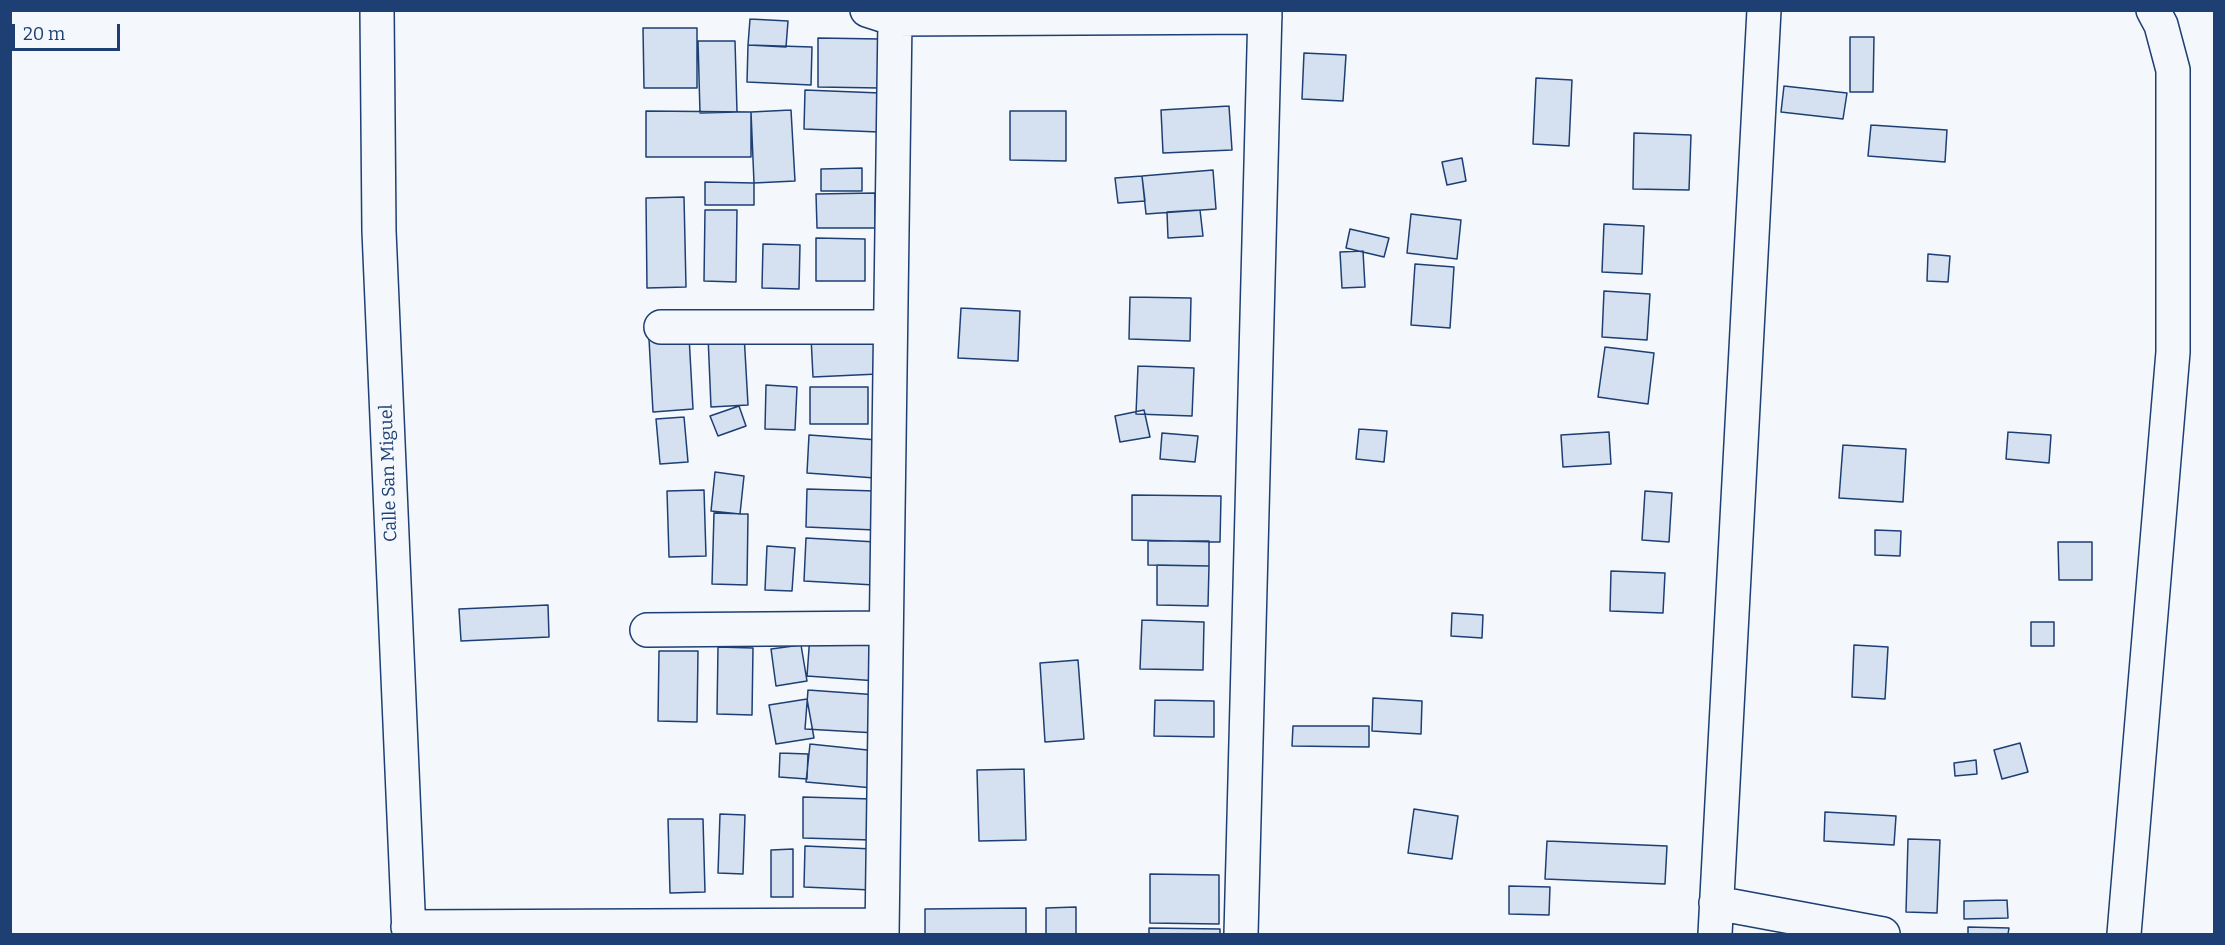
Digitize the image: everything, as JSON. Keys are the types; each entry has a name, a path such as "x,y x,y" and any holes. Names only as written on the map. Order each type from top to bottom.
{"street":[{"name":"Calle San Miguel","path":"377,10 379,231 408,931"},
{"path":"1764,10 1716,919 1883,934"},
{"path":"2124,934 2173,352 2173,70 2161,25 2153,10"},
{"path":"408,931 882,929 890,327 881,15 1265,14 1241,934"},
{"path":"661,327 890,327"},
{"path":"647,630 886,628"}],"building":[{"path":"750,19 788,21 786,47 748,45"},
{"path":"643,28 697,28 697,88 644,88"},
{"path":"1850,37 1874,37 1873,92 1850,92"},
{"path":"818,38 880,39 880,88 818,87"},
{"path":"698,41 735,41 737,112 700,113"},
{"path":"748,45 812,47 811,85 747,82"},
{"path":"1304,53 1346,55 1343,101 1302,99"},
{"path":"1536,78 1572,80 1569,146 1533,144"},
{"path":"1784,86 1847,93 1843,119 1781,112"},
{"path":"805,90 880,93 879,132 804,129"},
{"path":"1229,106 1232,150 1163,153 1161,110"},
{"path":"791,110 795,181 754,183 751,112"},
{"path":"646,111 751,112 751,157 646,157"},
{"path":"1010,111 1066,111 1066,161 1010,160"},
{"path":"1871,125 1947,130 1945,162 1868,156"},
{"path":"1634,133 1691,135 1689,190 1633,189"},
{"path":"1462,158 1466,181 1447,185 1442,162"},
{"path":"862,168 862,191 821,191 821,169"},
{"path":"1213,170 1216,209 1146,214 1142,176"},
{"path":"1142,176 1145,201 1118,203 1115,178"},
{"path":"705,182 754,183 754,205 705,205"},
{"path":"875,193 875,228 817,228 816,194"},
{"path":"684,197 686,287 647,288 646,198"},
{"path":"705,210 737,210 736,282 704,281"},
{"path":"1200,210 1203,236 1168,238 1167,212"},
{"path":"1411,214 1461,220 1457,259 1407,253"},
{"path":"1604,224 1644,226 1642,274 1602,272"},
{"path":"1350,229 1389,238 1384,257 1346,248"},
{"path":"816,238 865,239 865,281 816,281"},
{"path":"763,244 800,245 799,289 762,288"},
{"path":"1363,251 1365,287 1342,288 1340,252"},
{"path":"1928,254 1950,256 1948,282 1927,281"},
{"path":"1415,264 1454,267 1450,328 1411,325"},
{"path":"1604,291 1650,294 1647,340 1602,337"},
{"path":"1130,297 1191,298 1190,341 1129,339"},
{"path":"961,308 1020,311 1018,361 958,358"},
{"path":"744,334 748,405 711,407 708,336"},
{"path":"876,335 878,374 813,377 811,337"},
{"path":"689,336 693,409 653,412 649,339"},
{"path":"1605,347 1654,353 1648,404 1598,397"},
{"path":"1138,366 1194,368 1192,416 1136,414"},
{"path":"766,385 797,387 795,430 765,429"},
{"path":"810,387 868,387 868,424 810,424"},
{"path":"739,406 746,426 718,436 710,416"},
{"path":"1144,410 1150,437 1120,442 1115,416"},
{"path":"684,417 688,462 660,464 656,419"},
{"path":"1359,429 1387,431 1384,462 1356,459"},
{"path":"1609,432 1611,464 1563,467 1561,435"},
{"path":"2008,432 2051,435 2049,463 2006,459"},
{"path":"1162,433 1198,436 1195,462 1160,459"},
{"path":"809,435 878,440 875,478 807,473"},
{"path":"1843,445 1906,449 1903,502 1839,498"},
{"path":"715,472 744,476 740,514 711,511"},
{"path":"807,489 876,491 875,530 806,527"},
{"path":"704,490 706,556 669,557 667,491"},
{"path":"1645,491 1672,493 1669,542 1642,540"},
{"path":"1132,495 1221,496 1220,542 1132,540"},
{"path":"714,513 748,514 747,585 712,584"},
{"path":"1875,530 1901,531 1900,556 1875,555"},
{"path":"806,538 876,542 874,585 804,581"},
{"path":"1148,541 1209,541 1209,566 1148,565"},
{"path":"2058,542 2092,542 2092,580 2059,580"},
{"path":"767,546 795,548 792,591 765,590"},
{"path":"1157,565 1209,566 1208,606 1157,605"},
{"path":"1611,571 1665,573 1663,613 1610,611"},
{"path":"548,605 549,637 461,641 459,609"},
{"path":"1452,613 1483,615 1482,638 1451,636"},
{"path":"1142,620 1204,622 1203,670 1140,669"},
{"path":"2031,622 2054,622 2054,646 2031,646"},
{"path":"810,635 880,640 877,681 807,676"},
{"path":"801,645 807,681 776,686 771,649"},
{"path":"1854,645 1888,647 1885,699 1852,697"},
{"path":"718,647 753,648 752,715 717,714"},
{"path":"659,651 698,651 697,722 658,721"},
{"path":"1078,660 1084,739 1045,742 1040,663"},
{"path":"808,690 878,695 876,733 805,729"},
{"path":"1373,698 1422,701 1421,734 1372,731"},
{"path":"807,699 814,738 776,744 769,705"},
{"path":"1155,700 1214,701 1214,737 1154,736"},
{"path":"1293,726 1369,726 1369,747 1292,746"},
{"path":"2020,743 2028,772 2002,779 1994,750"},
{"path":"810,744 877,751 873,788 806,782"},
{"path":"780,753 808,754 807,779 779,777"},
{"path":"1976,760 1977,774 1955,776 1954,763"},
{"path":"1024,769 1026,840 979,841 977,770"},
{"path":"803,797 872,799 871,840 803,838"},
{"path":"1414,809 1458,816 1452,859 1408,853"},
{"path":"1825,812 1896,816 1894,845 1824,841"},
{"path":"720,814 745,815 743,874 718,873"},
{"path":"668,819 703,819 705,892 670,893"},
{"path":"1908,839 1940,840 1937,913 1906,912"},
{"path":"1547,841 1667,846 1665,884 1545,879"},
{"path":"805,846 873,849 871,890 804,887"},
{"path":"793,849 793,897 771,897 771,850"},
{"path":"1150,874 1219,875 1219,924 1150,923"},
{"path":"1509,886 1550,887 1549,915 1509,914"},
{"path":"2007,900 2008,918 1964,919 1964,901"},
{"path":"1076,907 1076,934 1046,934 1046,908"},
{"path":"1026,908 1026,934 925,934 925,909"},
{"path":"1968,927 2009,928 2008,934 1968,934"},
{"path":"1149,928 1220,929 1220,934 1149,934"}]}
